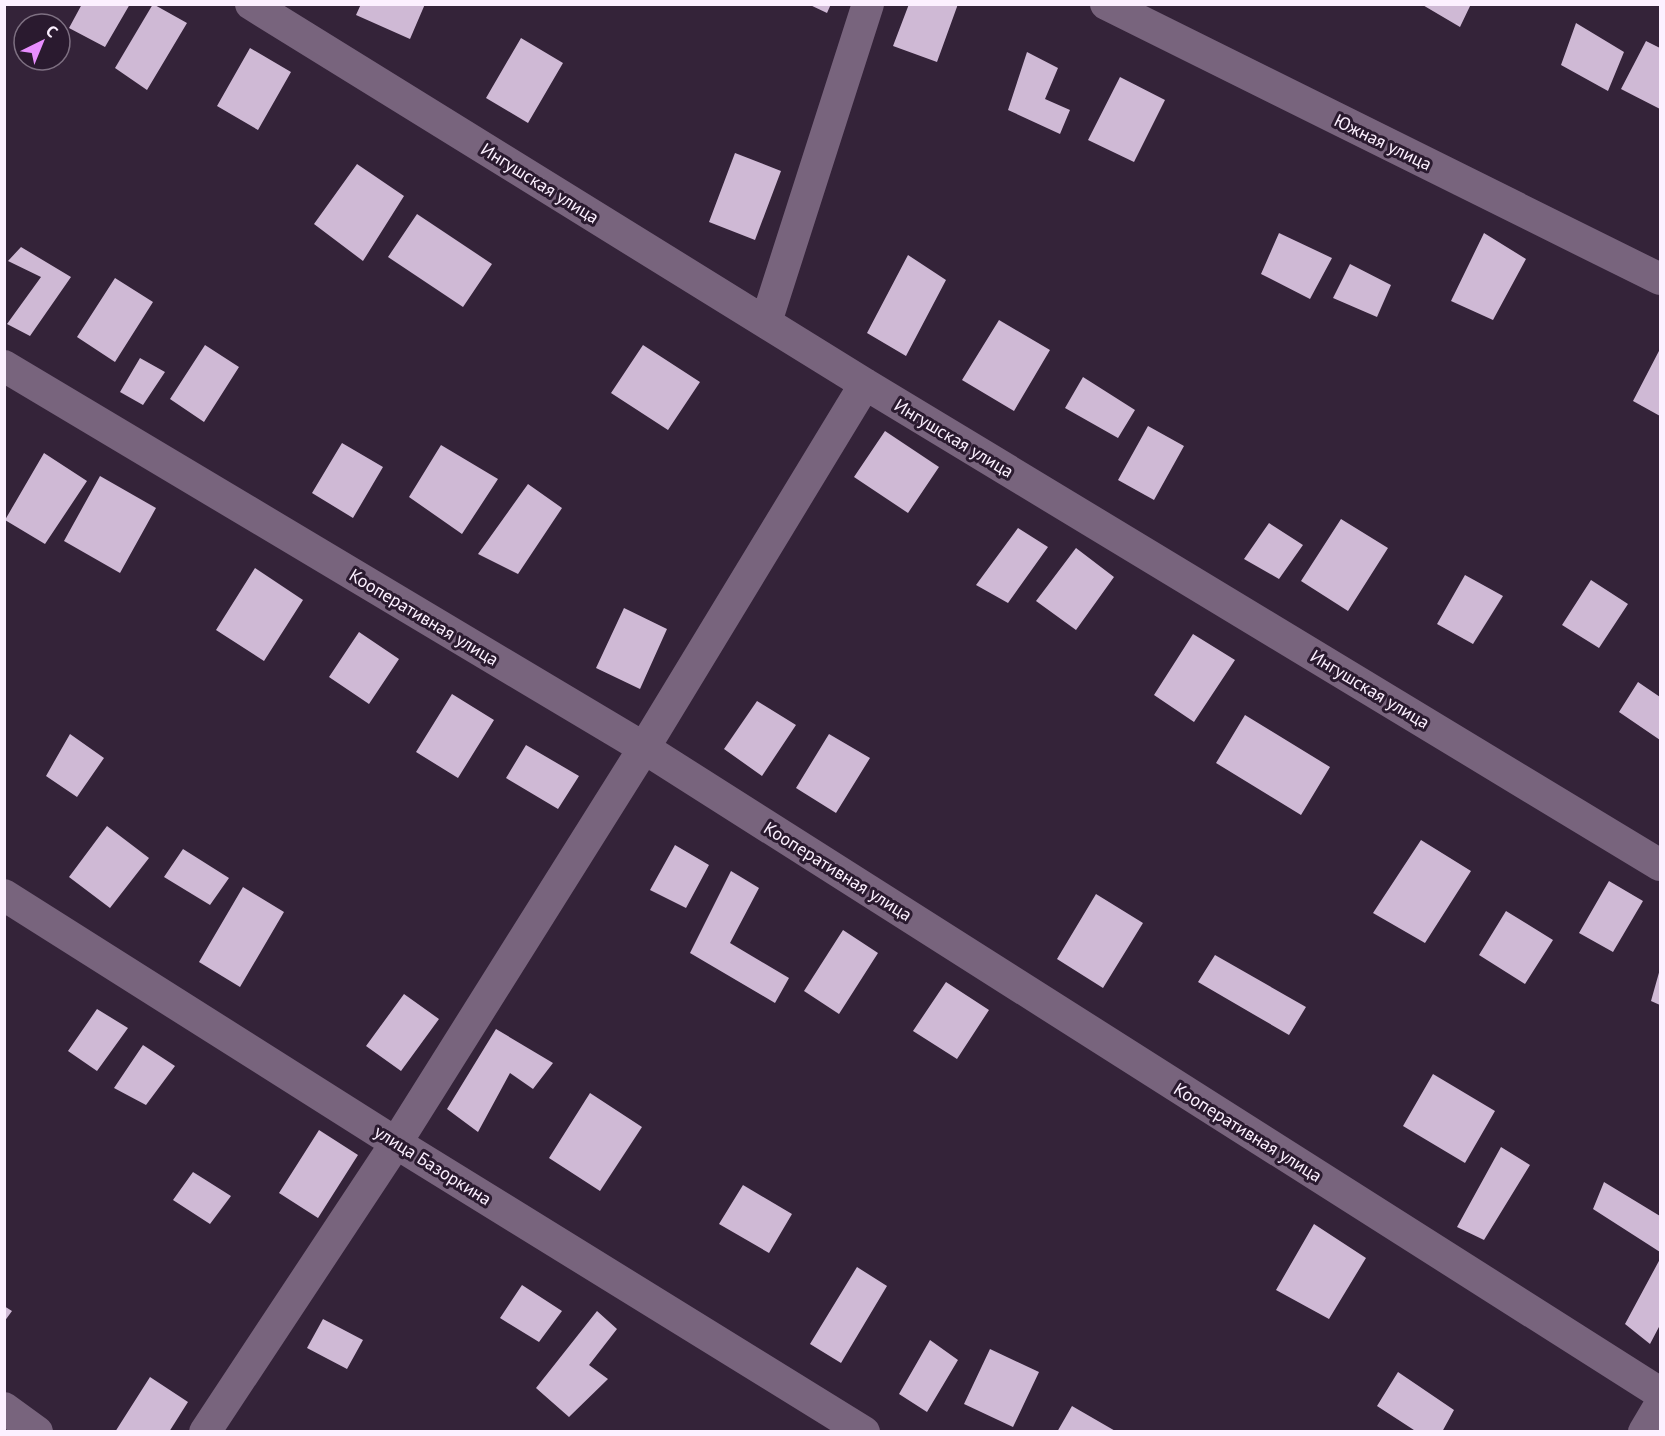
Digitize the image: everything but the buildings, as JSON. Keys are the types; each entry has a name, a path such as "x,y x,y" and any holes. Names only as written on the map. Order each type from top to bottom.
{"street":[{"name":"Ингушская улица","path":"251,4 865,384 1660,865"},
{"path":"766,322 868,4"},
{"name":"Южная улица","path":"1106,4 1660,279"},
{"name":"Кооперативная улица","path":"4,366 644,748 1660,1393"},
{"path":"205,1431 396,1143 644,748 865,384"},
{"name":"улица Базоркина","path":"4,895 396,1143 864,1431"},
{"path":"1644,1431 1660,1405"},
{"path":"4,1408 37,1431"}]}
